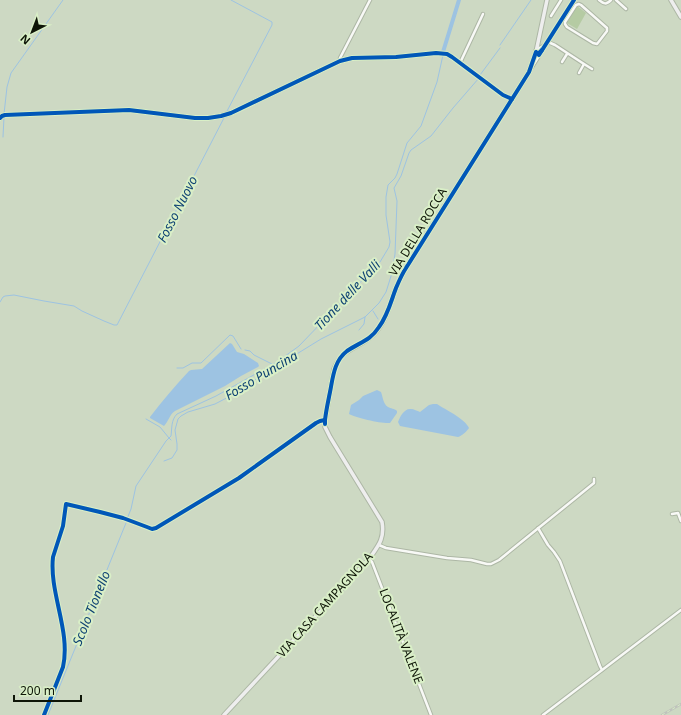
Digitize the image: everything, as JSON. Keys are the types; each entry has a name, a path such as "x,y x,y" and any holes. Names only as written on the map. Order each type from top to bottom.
{"street":[{"path":"340,61 340,58 370,0"},
{"name":"VIA DELLA ROCCA","path":"325,420 333,374 340,357 376,333 387,314 396,287 406,268 530,68 536,51 547,0"},
{"path":"551,16 561,0"},
{"path":"530,68 574,0"},
{"path":"599,0 605,4 611,0"},
{"path":"616,0 626,9"},
{"path":"671,0 681,17"},
{"path":"580,4 608,29 599,43 595,44 566,26 565,22 570,14 576,5 580,4"},
{"path":"566,12 570,14"},
{"path":"460,63 484,14"},
{"path":"538,41 542,45 548,42"},
{"path":"548,42 592,69"},
{"path":"536,51 548,42"},
{"path":"536,51 539,53 542,50"},
{"path":"2,116 129,110 195,118 208,118 231,114 340,61 352,58 396,57 426,53 447,54 503,95 512,99"},
{"path":"562,62 567,54"},
{"path":"579,73 584,64"},
{"name":"VIA CASA CAMPAGNOLA","path":"224,715 369,559 380,545 383,534 382,522 330,437 325,427 325,420"},
{"path":"380,545 386,548 491,564 499,560 594,483 594,479"},
{"path":"44,715 65,662 64,639 52,562 63,526 66,504"},
{"path":"672,514 678,513 681,521"},
{"path":"538,528 560,562 602,670"},
{"name":"LOCALITÀ VALENE","path":"369,559 372,562 431,715"},
{"path":"543,715 681,610"}],"green space":[{"path":"577,6 586,13 577,29 567,23"}],"water":[{"path":"230,343 237,352 244,354 258,363 259,366 225,386 175,411 171,414 164,426 150,418 164,399 189,371 202,369"},
{"path":"377,390 381,392 386,406 397,411 390,423 381,423 349,414 351,405 363,396"},
{"path":"437,404 464,421 469,428 458,437 400,426 398,422 406,410 412,409 420,412 429,405"}],"waterway":[{"path":"4,114 7,87 11,73 63,0"},
{"name":"Fosso Nuovo","path":"226,113 272,25 272,22 231,0"},
{"name":"Tione delle Valli","path":"443,52 459,0"},
{"name":"Fosso Puncina","path":"500,45 531,0"},
{"name":"Fosso Puncina","path":"480,75 500,48"},
{"name":"Tione delle Valli","path":"171,440 169,438 171,436 173,421 177,414 216,396 277,362 299,346 380,262 389,247 390,242 386,215 388,185 397,174 407,143 421,126 437,82 443,55"},
{"name":"Fosso Puncina","path":"164,461 172,458 177,450 175,430 178,419 181,416 188,412 215,404 240,391 253,381 321,339 365,317 379,303 386,292 392,273 395,254 397,201 394,188 401,176 409,153 431,136 479,78"},
{"name":"Fosso Nuovo","path":"0,302 3,297 14,295 74,306 104,321 117,325 225,116"},
{"path":"3,137 4,117"},
{"name":"Fosso Puncina","path":"373,311 378,319"},
{"name":"Fosso Puncina","path":"359,330 364,324 365,317"},
{"name":"Tione delle Valli","path":"177,368 183,368 192,363 201,363 230,335 233,336 241,349"},
{"name":"Tione delle Valli","path":"245,350 250,351 254,355 272,364"},
{"name":"Scolo Tionello","path":"127,519 131,509 136,486 169,438 160,427 146,419"},
{"name":"Scolo Tionello","path":"48,715 126,523"}],"railway":[{"path":"662,715 681,704"}],"cycle path":[{"path":"539,55 574,0"},
{"path":"325,424 326,410 333,375 339,360 347,351 376,332 387,313 397,285 405,270 529,72 536,52 539,53 542,50"},
{"path":"0,118 5,115 129,110 195,118 208,118 231,113 340,61 352,58 396,57 436,53 447,54 452,57 503,95 512,99"},
{"path":"44,715 63,667 65,653 62,626 54,584 53,557 63,526 66,504 123,518 152,529 156,528 239,478 316,423 325,420"}]}
